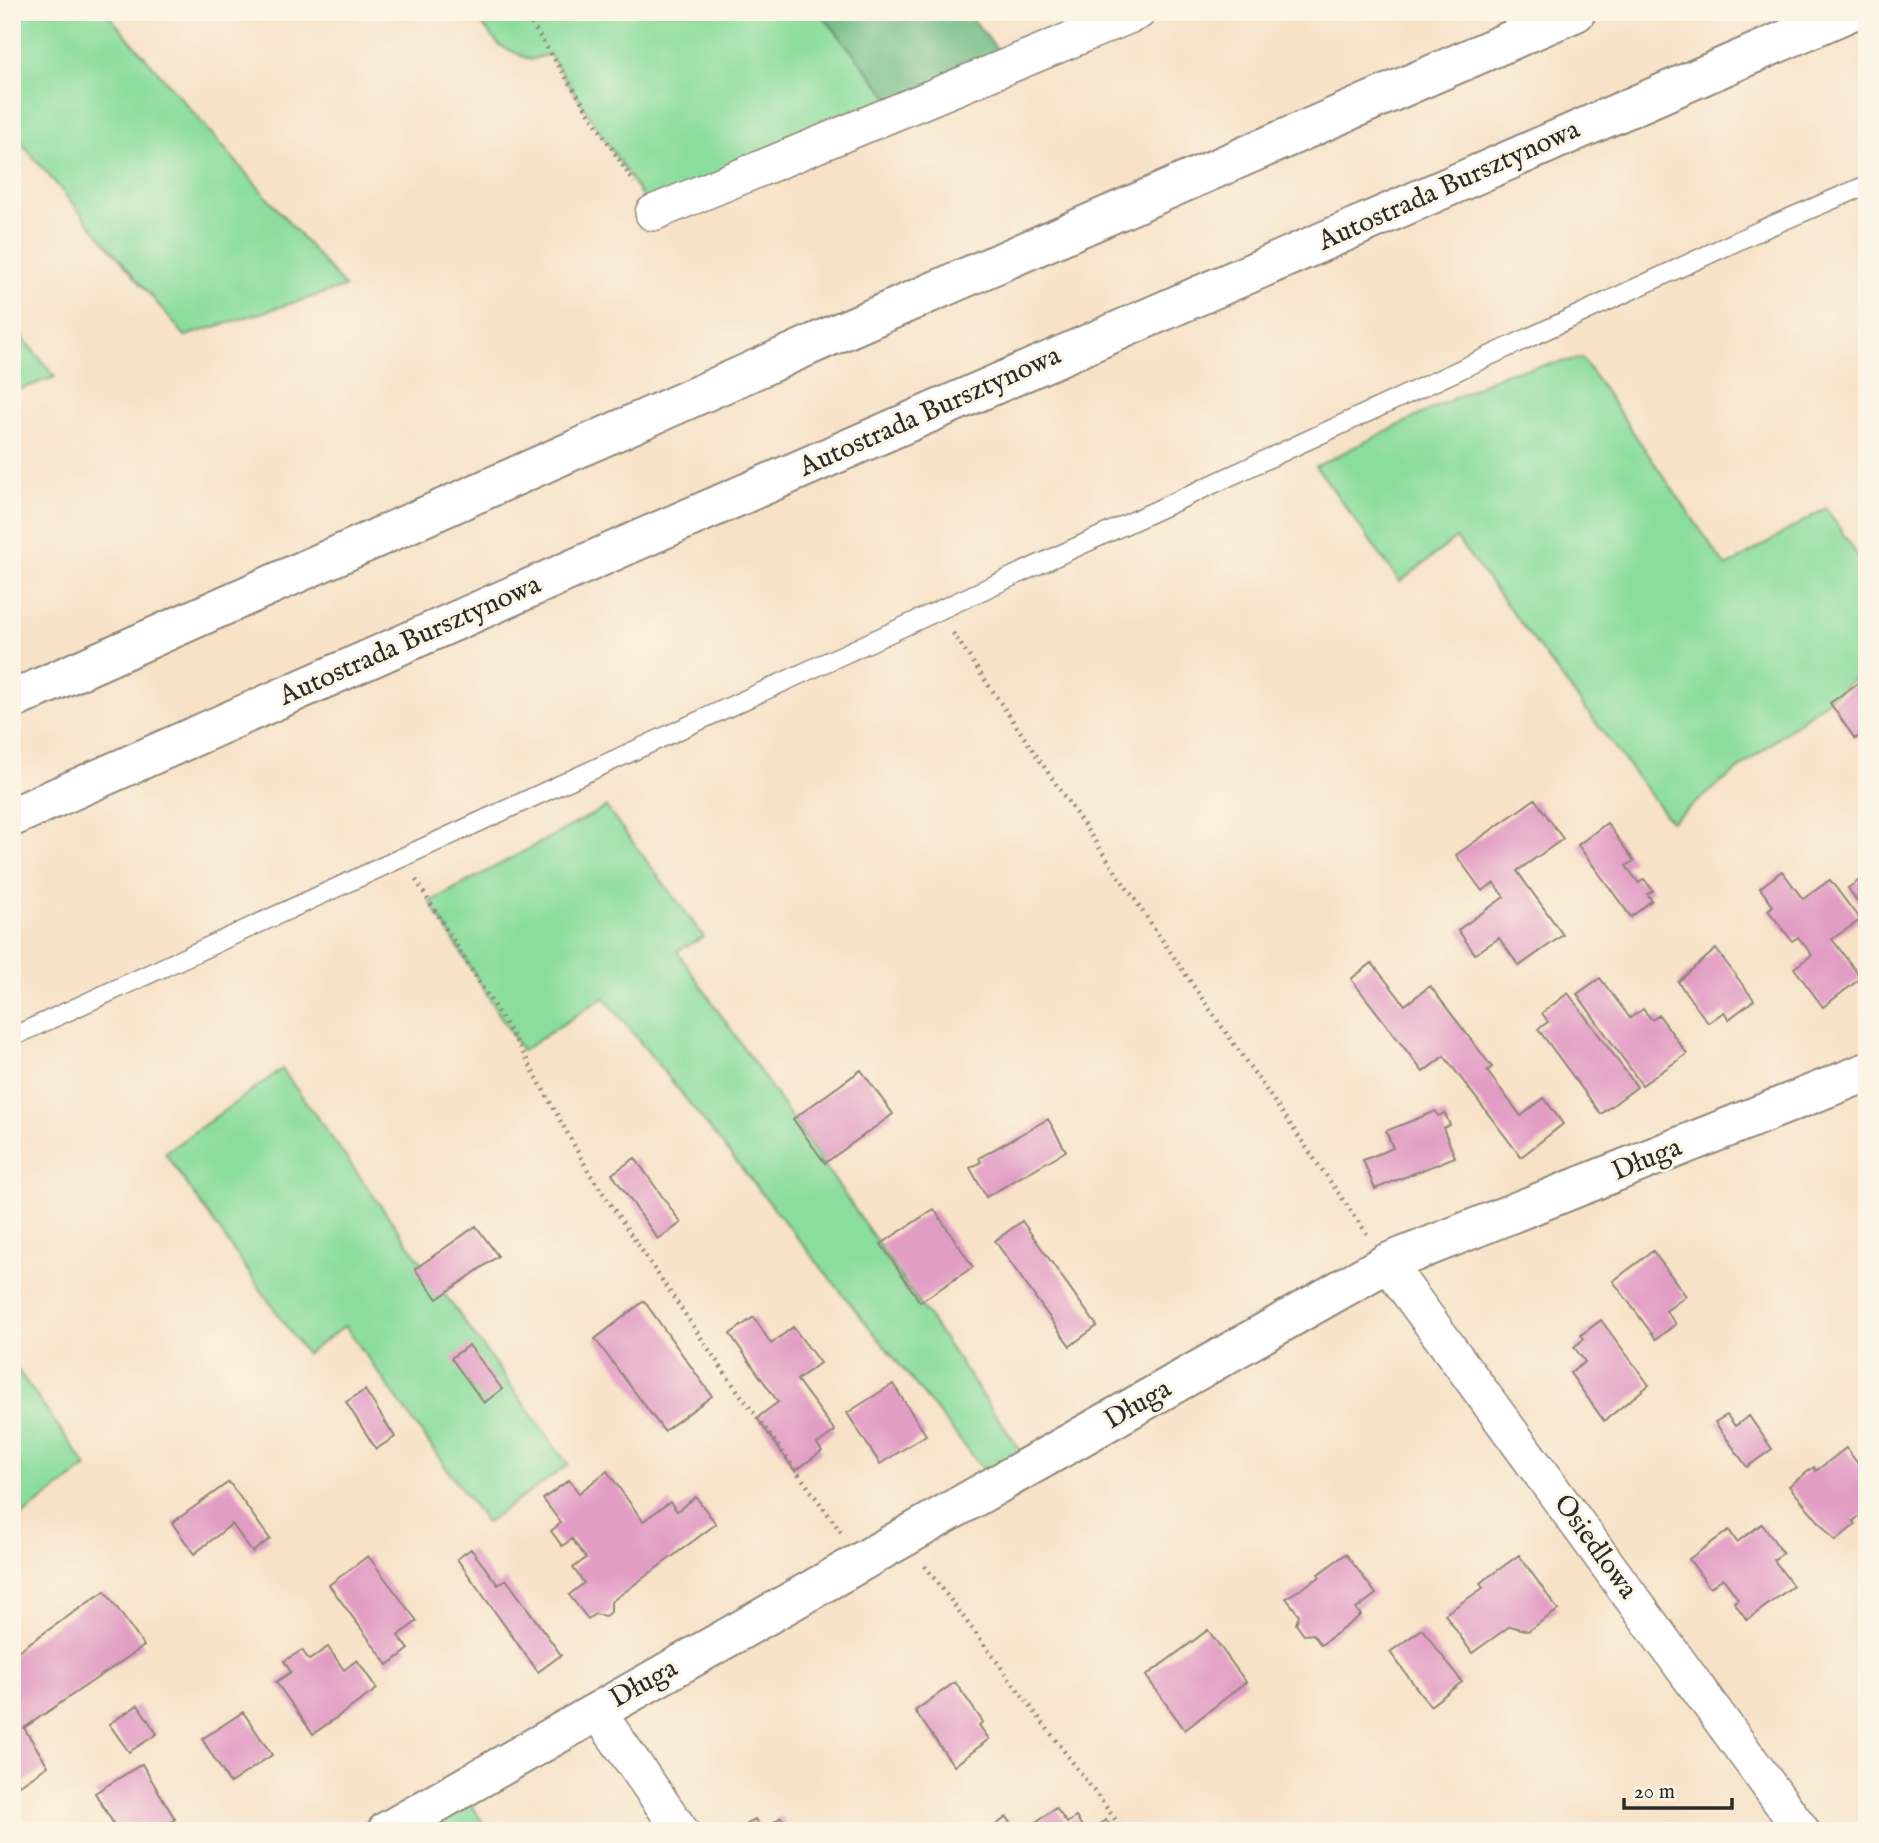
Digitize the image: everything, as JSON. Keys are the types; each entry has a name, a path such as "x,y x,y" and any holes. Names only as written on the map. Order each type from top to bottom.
{"main road":[{"path":"12,700 762,367 1576,12"},
{"name":"Autostrada Bursztynowa","path":"12,817 650,535 1849,12"},
{"name":"Długa","path":"387,1831 1387,1263 1867,1072"}],"street":[{"path":"653,213 1138,12"},
{"name":"Osiedlowa","path":"1387,1263 1802,1831"},
{"path":"597,1711 681,1831"}],"lane":[{"path":"12,1037 404,860 1748,236 1867,185"}],"path":[{"path":"524,12 653,213"},
{"path":"938,610 1201,997 1387,1263"},
{"path":"404,860 522,1051 590,1174 729,1379 862,1562"},
{"path":"904,1537 1124,1831"}],"green space":[{"path":"12,12 106,12 345,287 185,336 12,132"},
{"path":"472,12 820,12 901,112 653,213 549,54 530,60 499,45"},
{"path":"820,12 967,12 1011,66 901,112"},
{"path":"12,325 55,377 12,392"},
{"path":"1582,358 1726,567 1826,508 1867,570 1867,669 1671,822 1456,538 1400,582 1316,466 1505,373"},
{"path":"606,807 704,937 677,951 1031,1466 996,1485 604,997 522,1051 430,902"},
{"path":"282,1069 568,1465 486,1523 345,1326 306,1354 165,1153"},
{"path":"12,1362 87,1467 19,1518 12,1508"},
{"path":"460,1789 489,1831 387,1831"}],"building":[{"path":"1861,681 1867,689 1867,730 1855,739 1830,703"},
{"path":"1535,799 1563,839 1517,871 1563,935 1519,966 1499,938 1475,954 1458,930 1504,897 1494,883 1482,891 1456,855"},
{"path":"1607,823 1634,861 1626,866 1639,883 1644,879 1653,891 1647,894 1652,900 1631,917 1578,845"},
{"path":"1782,871 1803,899 1830,880 1860,920 1832,939 1861,978 1823,1007 1794,968 1812,955 1798,937 1792,941 1768,910 1773,906 1760,888"},
{"path":"1867,875 1867,915 1848,888"},
{"path":"1716,949 1754,1000 1729,1019 1724,1012 1708,1023 1678,982"},
{"path":"1372,963 1405,1005 1430,986 1492,1067 1487,1071 1521,1116 1544,1098 1563,1124 1521,1157 1444,1056 1423,1072 1351,979"},
{"path":"1600,978 1630,1018 1643,1009 1652,1020 1659,1015 1687,1054 1642,1085 1577,994"},
{"path":"1568,993 1637,1087 1601,1114 1538,1029 1548,1022 1542,1013"},
{"path":"861,1070 893,1114 825,1163 793,1119"},
{"path":"1436,1111 1438,1116 1445,1113 1450,1125 1443,1128 1455,1157 1375,1189 1363,1160 1393,1148 1386,1131"},
{"path":"1048,1119 1066,1151 986,1197 970,1168 981,1162 979,1158"},
{"path":"635,1158 681,1223 658,1239 612,1174"},
{"path":"934,1209 973,1267 920,1302 881,1244"},
{"path":"1022,1221 1097,1326 1070,1346 995,1241"},
{"path":"476,1226 498,1256 437,1299 415,1269"},
{"path":"1653,1251 1686,1296 1666,1311 1676,1324 1656,1339 1613,1281"},
{"path":"644,1301 712,1396 664,1431 595,1339"},
{"path":"754,1317 771,1344 793,1327 820,1363 797,1380 835,1431 817,1444 822,1451 795,1471 757,1418 778,1402 730,1334"},
{"path":"1601,1320 1649,1385 1604,1421 1570,1373 1585,1362 1574,1347 1584,1339 1581,1335"},
{"path":"469,1345 502,1389 484,1403 451,1358"},
{"path":"893,1384 926,1435 880,1464 847,1413"},
{"path":"365,1390 395,1437 376,1449 346,1402"},
{"path":"1727,1415 1735,1426 1749,1416 1772,1449 1747,1467 1715,1422"},
{"path":"1846,1448 1862,1469 1867,1465 1867,1511 1853,1521 1856,1524 1835,1541 1789,1486 1814,1467 1816,1471"},
{"path":"607,1471 643,1521 670,1502 677,1511 696,1497 716,1524 611,1602 611,1612 605,1616 595,1614 588,1619 569,1595 584,1583 573,1568 586,1558 572,1539 562,1546 551,1531 561,1523 543,1499 569,1480 579,1493"},
{"path":"229,1482 270,1539 252,1552 232,1524 194,1554 172,1523"},
{"path":"1762,1524 1783,1553 1774,1560 1793,1586 1747,1620 1734,1602 1738,1599 1723,1578 1710,1588 1689,1559 1729,1530 1737,1542"},
{"path":"471,1549 498,1585 506,1579 561,1655 538,1672 457,1559"},
{"path":"1346,1554 1376,1594 1356,1609 1361,1615 1321,1645 1313,1634 1304,1635 1296,1624 1299,1615 1286,1598 1320,1577 1318,1574"},
{"path":"1519,1555 1558,1610 1528,1631 1510,1626 1472,1653 1445,1614 1483,1588 1480,1583"},
{"path":"368,1556 417,1621 398,1636 409,1649 388,1665 329,1585"},
{"path":"105,1591 144,1646 24,1728 48,1766 20,1785 12,1774 12,1655"},
{"path":"1422,1629 1462,1682 1430,1706 1390,1652"},
{"path":"1208,1630 1246,1682 1185,1730 1146,1676"},
{"path":"328,1647 344,1670 357,1660 377,1689 313,1734 276,1682 291,1672 284,1661 302,1650 309,1660"},
{"path":"955,1682 983,1722 979,1725 989,1739 954,1766 915,1711"},
{"path":"138,1705 157,1734 129,1752 109,1724"},
{"path":"243,1712 272,1755 230,1783 202,1739"},
{"path":"142,1764 175,1819 157,1831 118,1831 95,1793"},
{"path":"1056,1808 1067,1823 1076,1817 1085,1831 1023,1831"},
{"path":"781,1817 791,1831 763,1831"},
{"path":"1007,1817 1017,1831 987,1831"},
{"path":"755,1819 763,1831 743,1831 742,1828"},
{"path":"1106,1820 1114,1831 1090,1831"}]}
